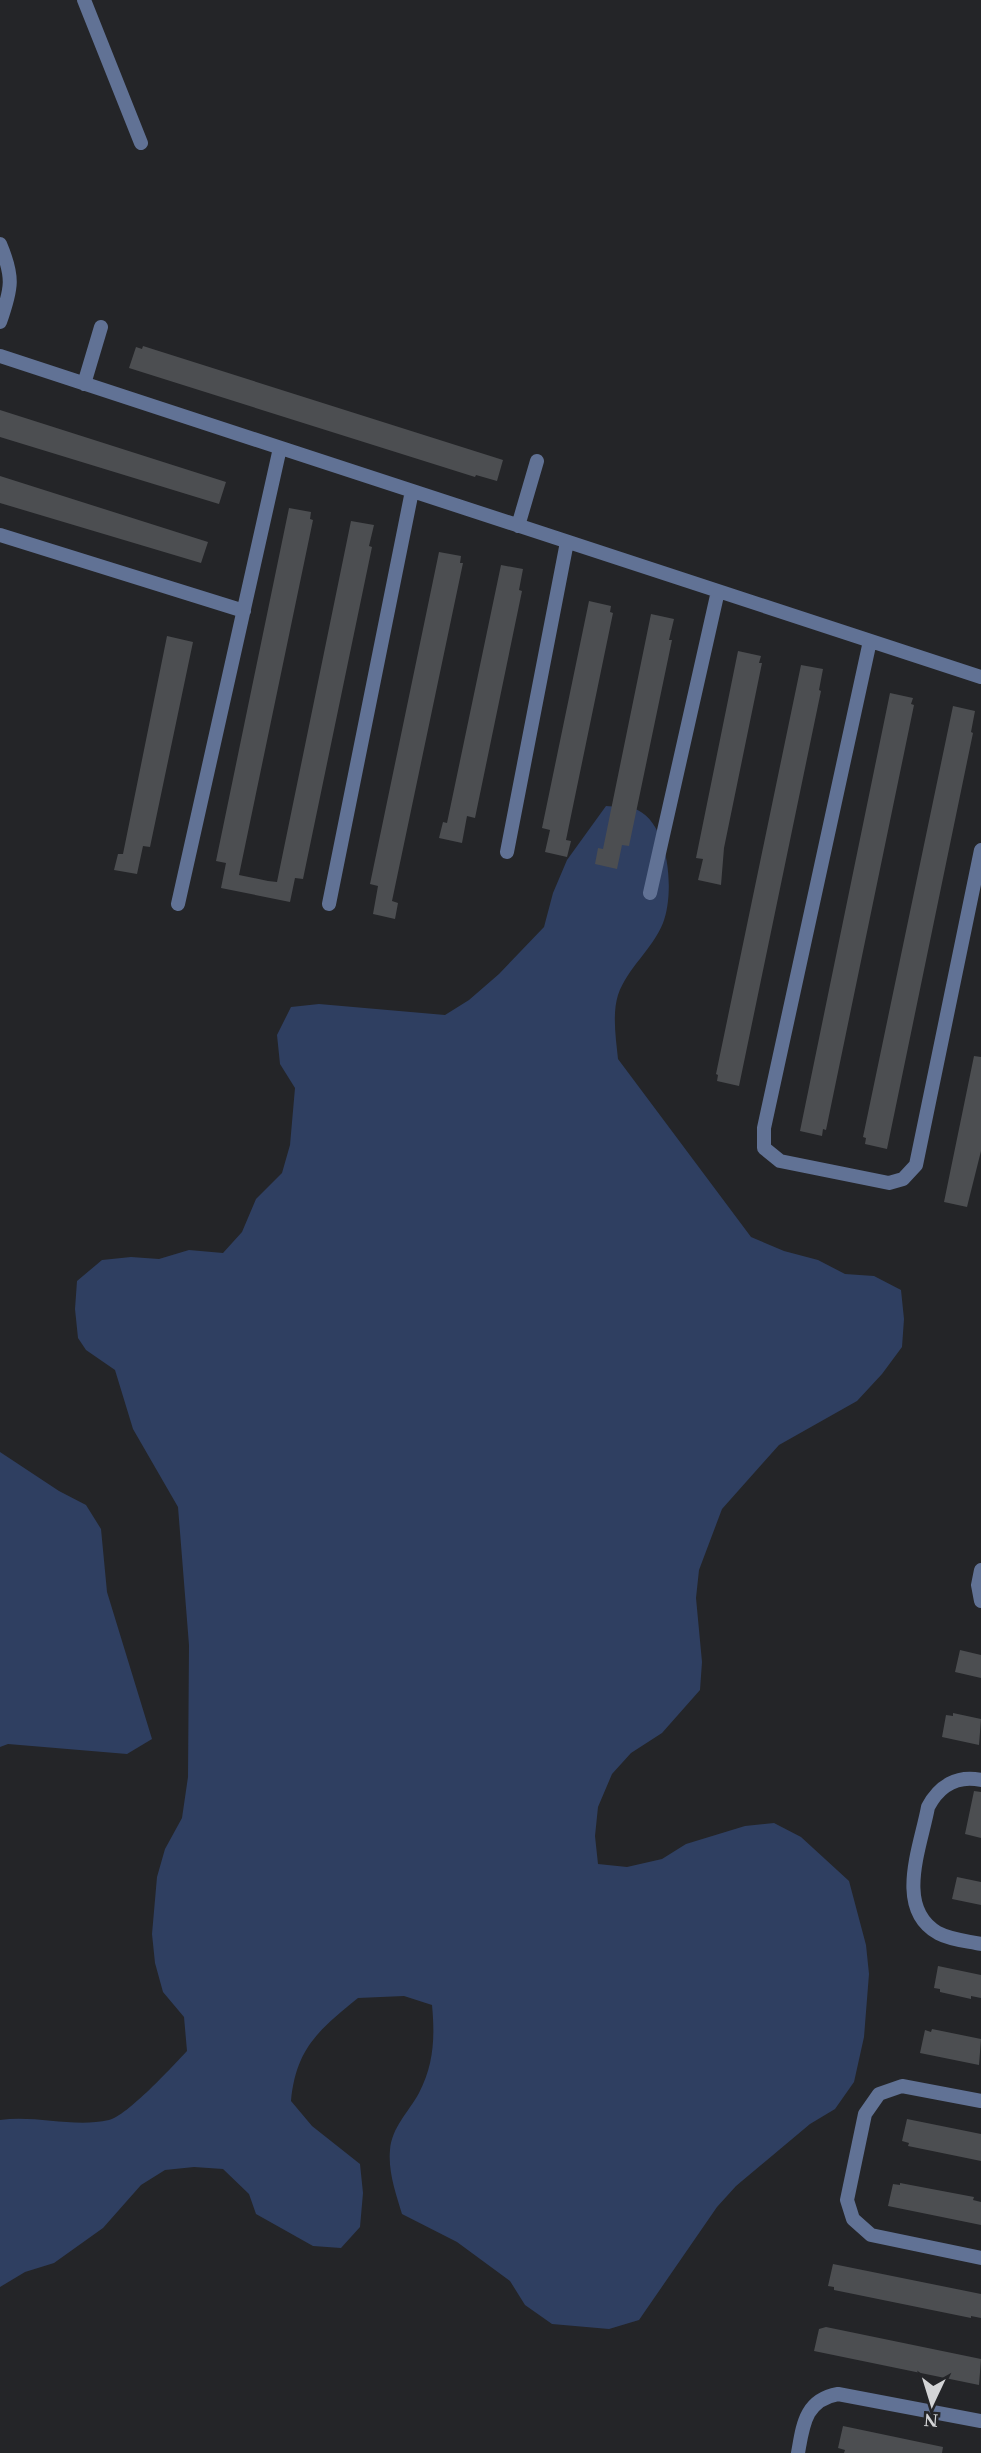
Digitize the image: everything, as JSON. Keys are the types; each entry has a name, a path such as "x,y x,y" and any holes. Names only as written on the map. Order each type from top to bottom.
{"street":[{"path":"84,0 141,143"},
{"path":"0,244 11,270 11,291 0,322"},
{"path":"84,384 101,327"},
{"path":"0,356 981,677"},
{"path":"178,904 280,447"},
{"path":"518,526 537,461"},
{"path":"329,904 412,491"},
{"path":"0,535 244,611"},
{"path":"507,852 567,542"},
{"path":"650,893 718,591"},
{"path":"870,641 764,1128 764,1148 780,1161 888,1183 903,1180 916,1165 981,849"},
{"path":"981,1570 978,1586 981,1601"},
{"path":"981,1780 970,1777 953,1781 933,1798 928,1807 912,1893 919,1913 932,1928 947,1937 981,1944"},
{"path":"981,2101 902,2086 878,2094 865,2115 847,2200 853,2219 871,2235 981,2258"},
{"path":"798,2453 808,2410 821,2399 838,2394 981,2421"}],"shaded area":[{"path":"606,806 633,808 645,815 662,842 669,877 667,910 663,923 653,942 622,985 616,1002 618,1059 751,1237 784,1251 818,1260 845,1274 874,1276 901,1290 904,1319 902,1347 857,1401 779,1445 722,1509 699,1570 696,1598 702,1662 700,1690 662,1733 631,1753 612,1774 598,1807 595,1836 598,1864 627,1867 662,1859 686,1844 745,1826 774,1823 801,1837 849,1881 866,1945 869,1974 864,2037 854,2082 835,2109 810,2124 736,2186 717,2207 639,2320 609,2329 552,2324 525,2305 510,2281 457,2242 402,2214 391,2175 391,2142 428,2072 433,2039 432,2005 404,1996 358,1998 321,2031 304,2054 298,2067 291,2101 312,2126 360,2164 363,2193 360,2227 341,2248 313,2246 256,2214 249,2194 223,2169 194,2167 165,2170 141,2185 103,2228 54,2263 25,2272 0,2287 0,2120 82,2123 109,2120 127,2110 187,2051 184,2017 163,1992 155,1963 152,1934 157,1877 165,1849 182,1818 188,1777 189,1645 178,1507 133,1429 115,1370 86,1350 78,1338 75,1309 77,1281 102,1260 131,1257 159,1259 189,1250 223,1253 242,1232 256,1199 282,1173 290,1145 295,1088 280,1064 277,1035 291,1007 319,1004 445,1015 469,1000 499,974 544,927 553,893 567,860"},
{"path":"0,1452 59,1491 86,1505 101,1529 107,1592 152,1739 127,1754 8,1744 0,1747"}],"building":[{"path":"143,346 503,460 497,481 476,475 475,477 129,368 136,347 142,349"},
{"path":"0,410 226,482 219,504 0,437"},
{"path":"0,476 208,542 201,563 0,503"},
{"path":"289,508 311,512 310,519 313,520 239,875 268,881 277,882 351,521 374,525 369,546 372,547 303,879 295,878 290,902 221,888 226,863 216,861"},
{"path":"439,552 461,556 460,563 463,563 392,901 398,903 395,919 373,914 378,886 370,884"},
{"path":"501,565 523,569 519,590 522,591 475,818 467,816 462,843 439,838 443,822 447,823"},
{"path":"589,601 611,606 610,612 613,613 566,840 571,841 567,857 545,852 550,830 542,828"},
{"path":"651,614 674,619 669,640 672,640 629,846 622,845 617,869 595,864 598,848 603,849"},
{"path":"167,636 193,642 150,847 143,846 137,874 114,870 118,854 123,854"},
{"path":"738,651 761,656 759,663 762,663 724,848 721,885 698,880 703,859 696,858"},
{"path":"801,665 823,669 821,691 739,1086 717,1081 716,1074"},
{"path":"890,693 913,698 911,704 914,705 826,1130 823,1129 822,1136 800,1131"},
{"path":"953,706 975,711 973,733 887,1149 865,1144 866,1138 863,1137"},
{"path":"974,1056 981,1057 981,1151 967,1207 944,1202"},
{"path":"960,1650 981,1655 981,1678 955,1672"},
{"path":"953,1713 981,1719 979,1745 942,1737 946,1715 953,1716"},
{"path":"974,1791 981,1792 981,1838 965,1834"},
{"path":"957,1877 981,1882 981,1905 952,1899"},
{"path":"938,1966 981,1975 981,1998 971,1996 971,1999 940,1992 940,1989 934,1988"},
{"path":"932,2029 981,2039 979,2065 920,2053 925,2030 931,2032"},
{"path":"907,2119 981,2134 981,2161 908,2146 909,2143 902,2141"},
{"path":"893,2184 974,2197 973,2200 981,2202 981,2225 888,2206"},
{"path":"833,2264 981,2294 981,2318 834,2290 834,2287 828,2286"},
{"path":"826,2327 981,2359 979,2385 814,2351 819,2329"},
{"path":"843,2426 943,2447 942,2453 844,2453 845,2450 838,2448"}]}
